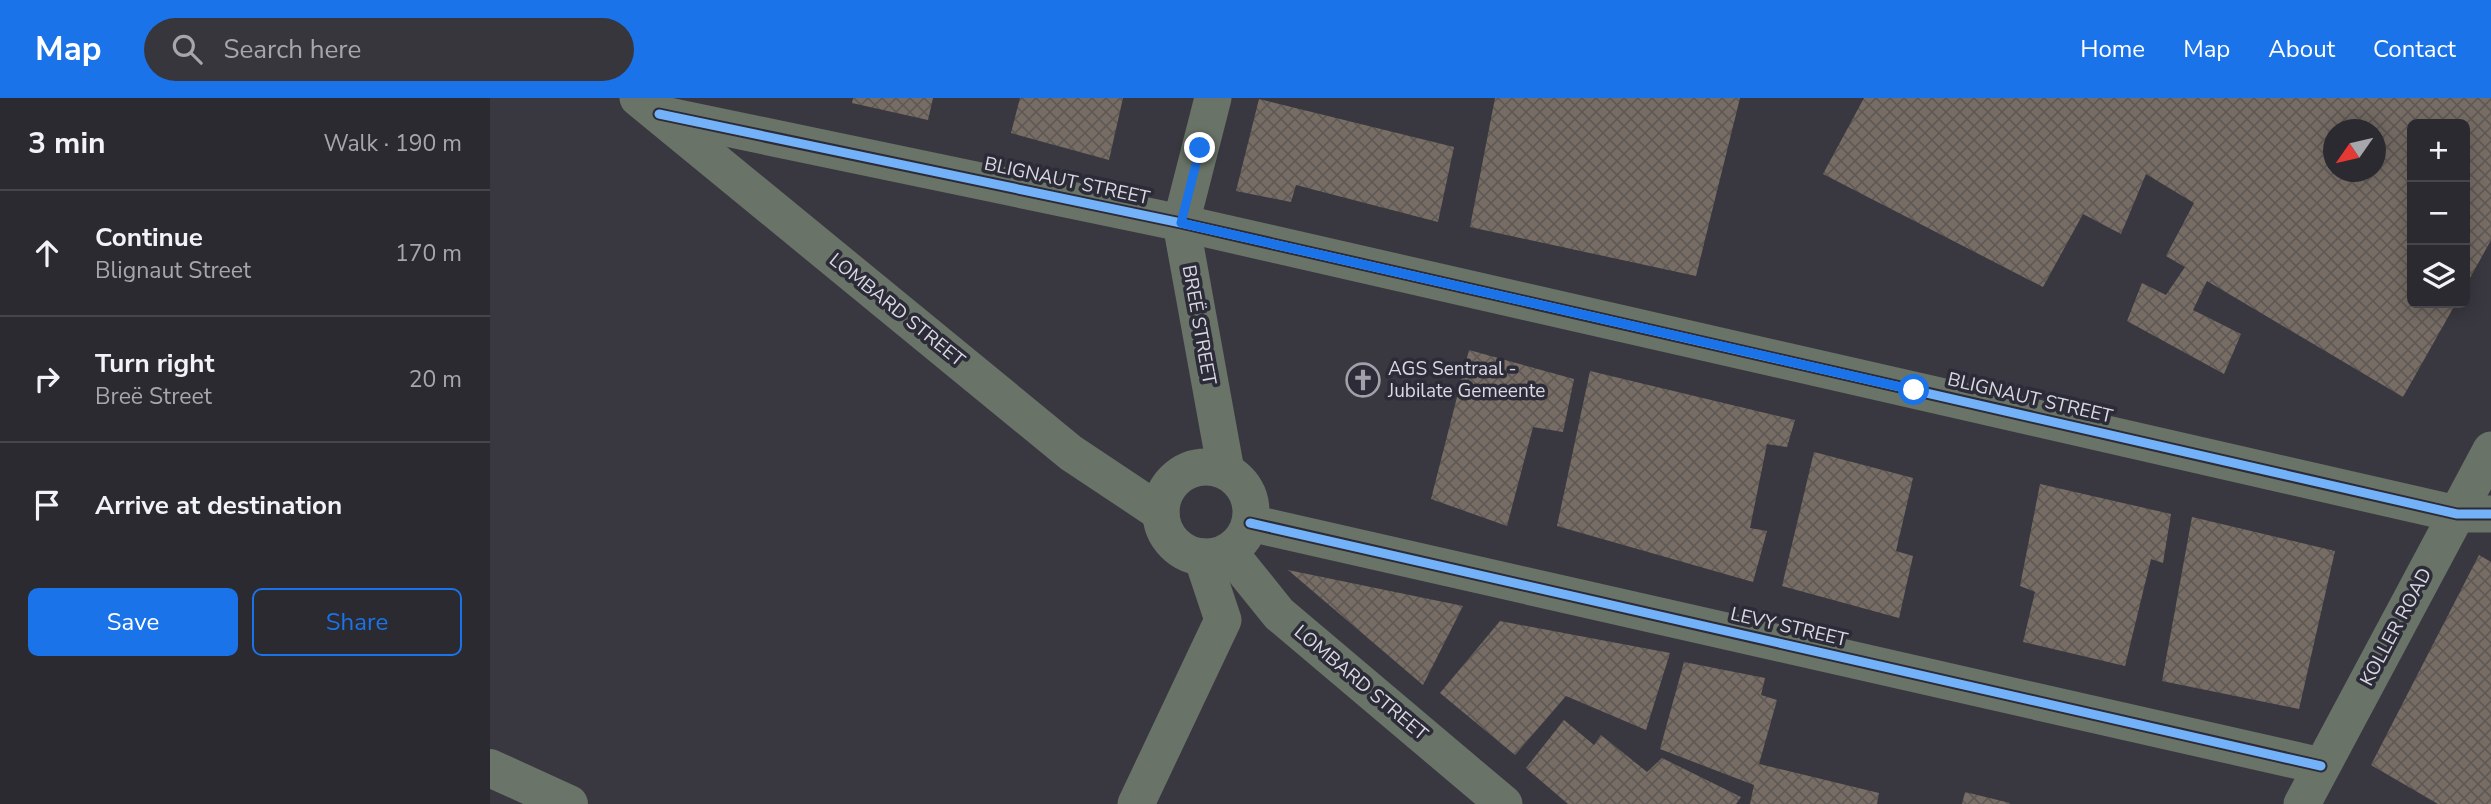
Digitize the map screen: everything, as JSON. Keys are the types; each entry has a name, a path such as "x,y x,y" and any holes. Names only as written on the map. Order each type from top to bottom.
{"main road":[{"path":"490,768 569,804"}],"street":[{"name":"BREË STREET","path":"1213,98 1181,223 1226,471"},
{"name":"BLIGNAUT STREET","path":"649,106 2474,514"},
{"name":"LOMBARD STREET","path":"649,106 1071,453 1161,513"},
{"name":"KOLLER ROAD","path":"2302,804 2321,766 2474,514 2491,450"},
{"path":"1211,467 1226,471 1238,480 1251,507 1250,523 1242,539 1216,554 1187,553 1174,544 1165,531 1161,513 1166,492 1181,475 1211,467"},
{"name":"LEVY STREET","path":"1250,523 2321,766"},
{"name":"LOMBARD STREET","path":"1216,554 1279,614 1504,804"},
{"path":"1136,804 1223,620 1216,554"}],"building":[{"path":"853,98 933,98 928,120 852,103"},
{"path":"1020,98 1123,98 1109,160 1011,133"},
{"path":"1495,98 1740,98 1696,276 1470,227"},
{"path":"1864,98 2491,98 2491,240 2470,278 2470,119 2407,119 2407,308 2453,308 2403,397 2207,281 2193,310 2241,334 2224,374 2127,321 2142,283 2166,295 2185,267 2166,256 2194,203 2146,174 2121,234 2083,214 2043,287 1823,174"},
{"path":"1259,99 1454,147 1438,222 1296,185 1291,202 1236,191"},
{"path":"1469,350 1574,379 1563,432 1533,427 1507,526 1431,499"},
{"path":"1590,371 1795,420 1787,447 1767,444 1750,528 1767,531 1753,582 1557,526"},
{"path":"1814,452 1913,478 1896,551 1913,556 1899,618 1782,586"},
{"path":"2040,484 2171,514 2163,563 2151,559 2125,666 2023,642 2035,592 2020,586"},
{"path":"2192,517 2335,551 2299,709 2162,681"},
{"path":"2479,555 2491,562 2491,804 2438,804 2371,765"},
{"path":"1288,570 1463,606 1423,685"},
{"path":"1500,621 1670,653 1646,730 1566,696 1515,755 1440,693"},
{"path":"1684,662 1765,678 1761,695 1777,700 1759,764 1879,793 1877,804 1750,804 1754,785 1660,749"},
{"path":"1564,720 1594,745 1601,735 1647,772 1662,758 1741,797 1736,804 1568,804 1526,768"},
{"path":"1965,792 2010,803 1962,804"}],"cycle path":[{"path":"659,114 1181,223 2457,514 2491,514"},
{"path":"1250,523 2321,766"}],"place":[{"name":"AGS Sentraal - Jubilate Gemeente","path":"1363,380"}],"route":[{"path":"1200,148 1181,223 1914,390"}]}
